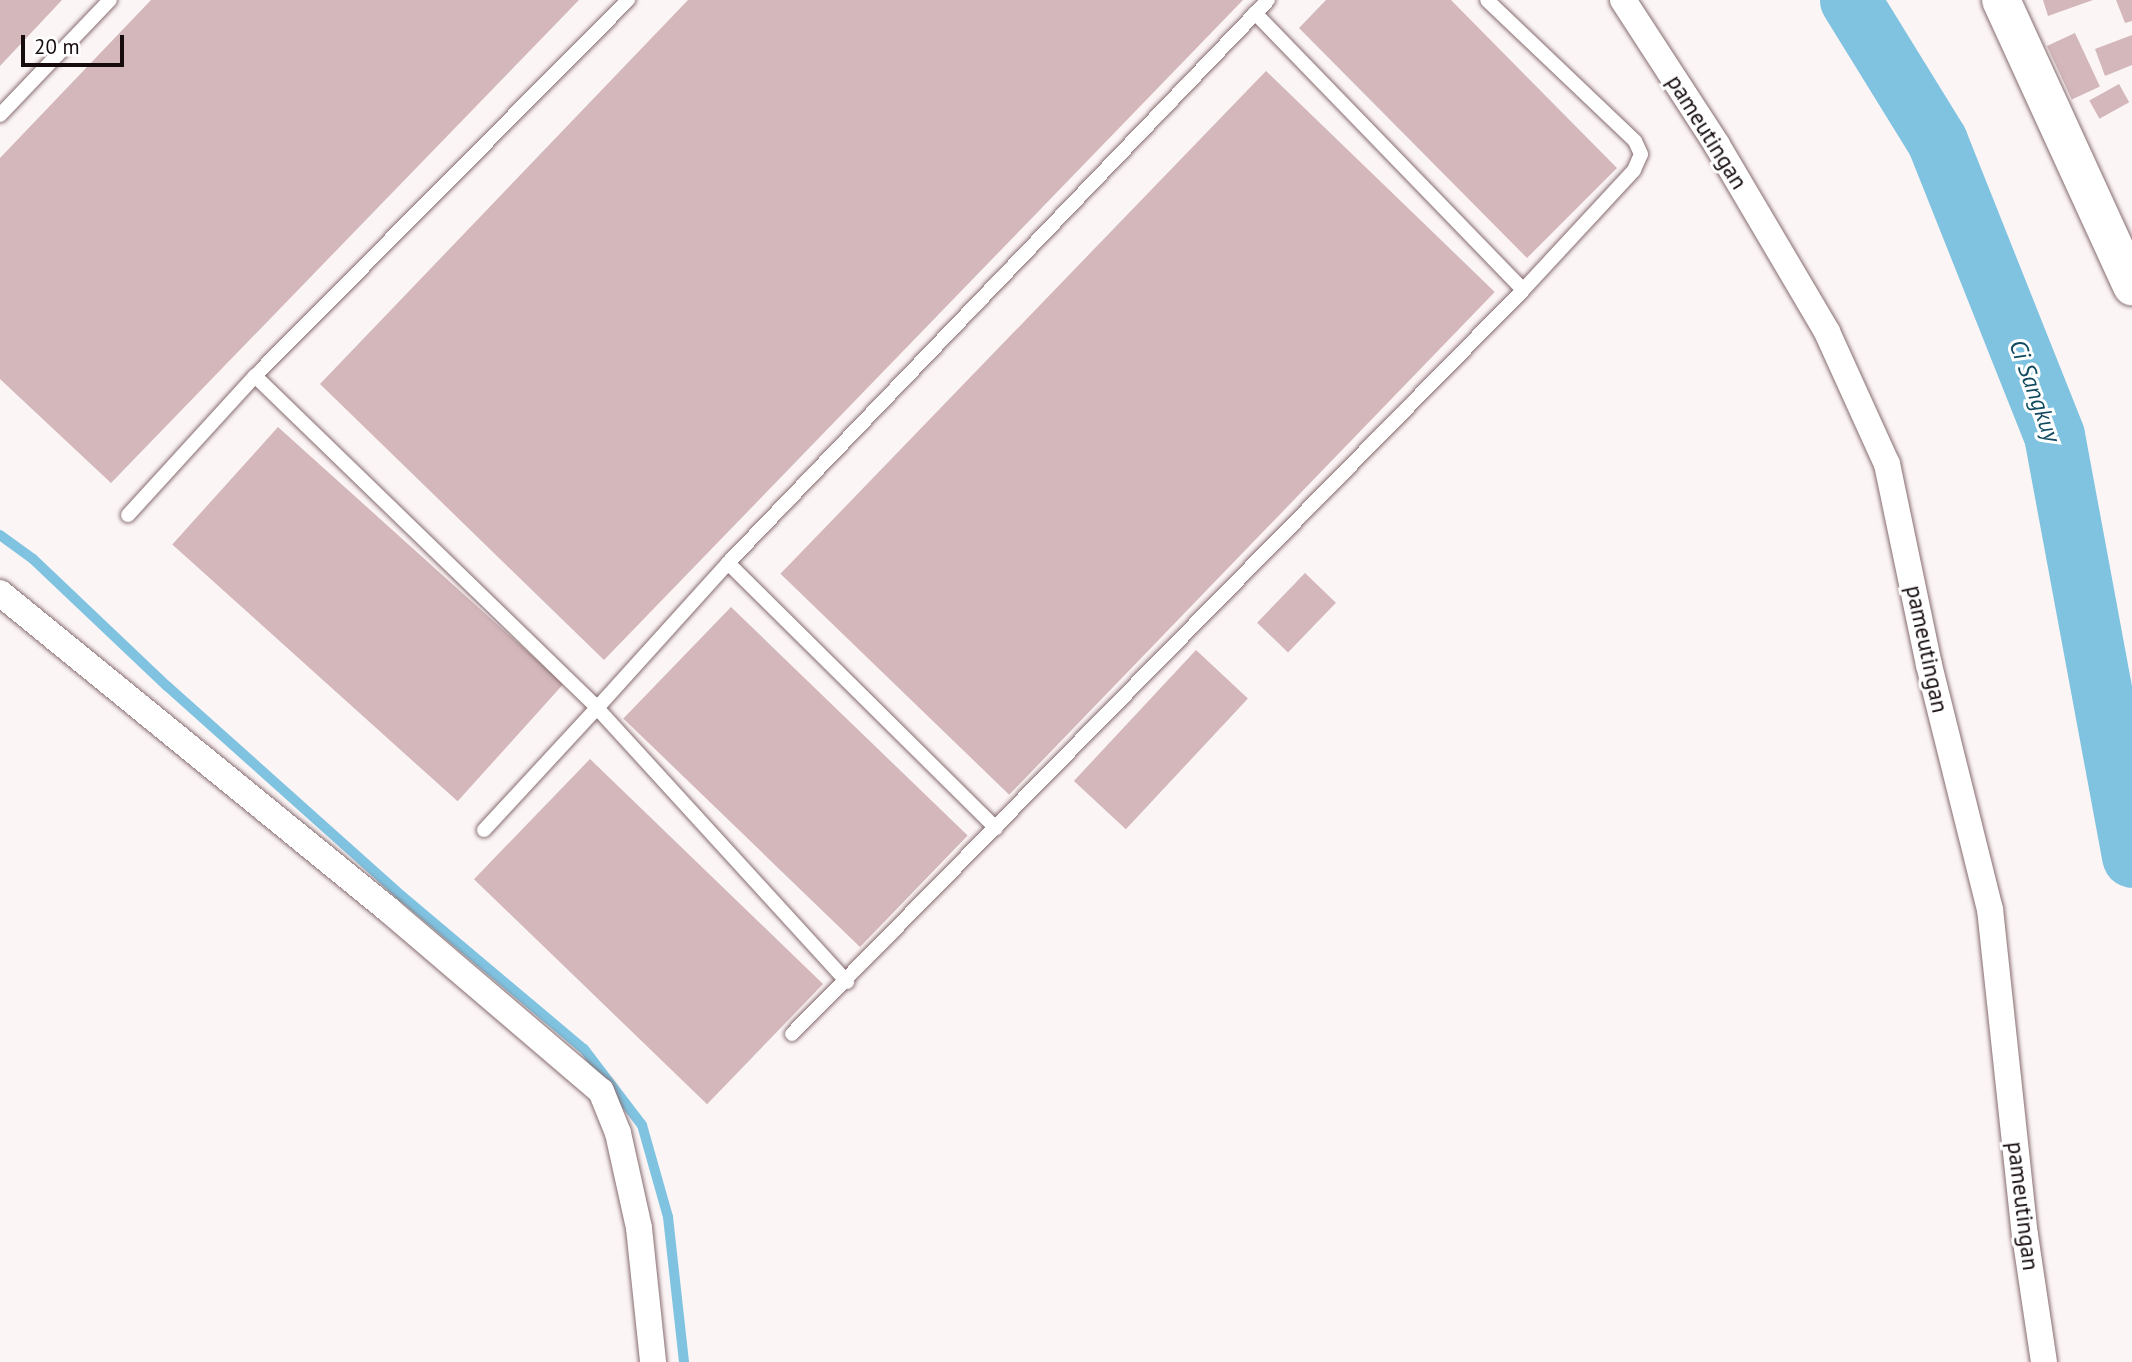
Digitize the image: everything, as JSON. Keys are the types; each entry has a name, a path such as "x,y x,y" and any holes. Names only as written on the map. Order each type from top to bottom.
{"main road":[{"path":"2001,0 2132,286"}],"street":[{"name":"pameutingan","path":"1623,0 1717,145 1827,332 1887,464 1932,678 1990,909 2025,1235 2044,1362"},
{"path":"0,593 390,911 601,1091 618,1133 639,1228 653,1362"}],"lane":[{"path":"0,115 110,0"},
{"path":"128,515 255,376 628,0"},
{"path":"484,830 729,563 1268,0"},
{"path":"792,1034 847,982 1523,290 1634,170 1641,154 1635,141 1488,0"},
{"path":"1255,13 1523,290"},
{"path":"255,376 597,708 847,982"},
{"path":"729,563 996,828"}],"building":[{"path":"0,0 62,0 0,66"},
{"path":"151,0 579,0 111,483 0,379 0,158"},
{"path":"688,0 1243,0 604,660 320,384"},
{"path":"1326,0 1451,0 1617,168 1527,258 1299,28"},
{"path":"2043,0 2093,0 2048,16"},
{"path":"2116,0 2132,0 2132,21 2125,23"},
{"path":"2075,33 2100,86 2072,100 2047,46"},
{"path":"2132,35 2132,65 2105,76 2095,49"},
{"path":"1266,71 1495,292 1009,795 780,574"},
{"path":"2119,84 2129,102 2099,119 2089,100"},
{"path":"278,427 563,684 458,801 172,544"},
{"path":"1305,573 1336,603 1288,653 1257,623"},
{"path":"731,607 968,836 860,947 623,718"},
{"path":"1196,650 1248,698 1126,829 1074,781"},
{"path":"590,759 823,984 707,1104 474,879"}],"waterway":[{"name":"Ci Sangkuy","path":"1850,0 1937,141 2054,435 2132,857"},
{"path":"0,535 33,559 167,686 402,896 584,1049 642,1125 668,1217 684,1362"}]}
